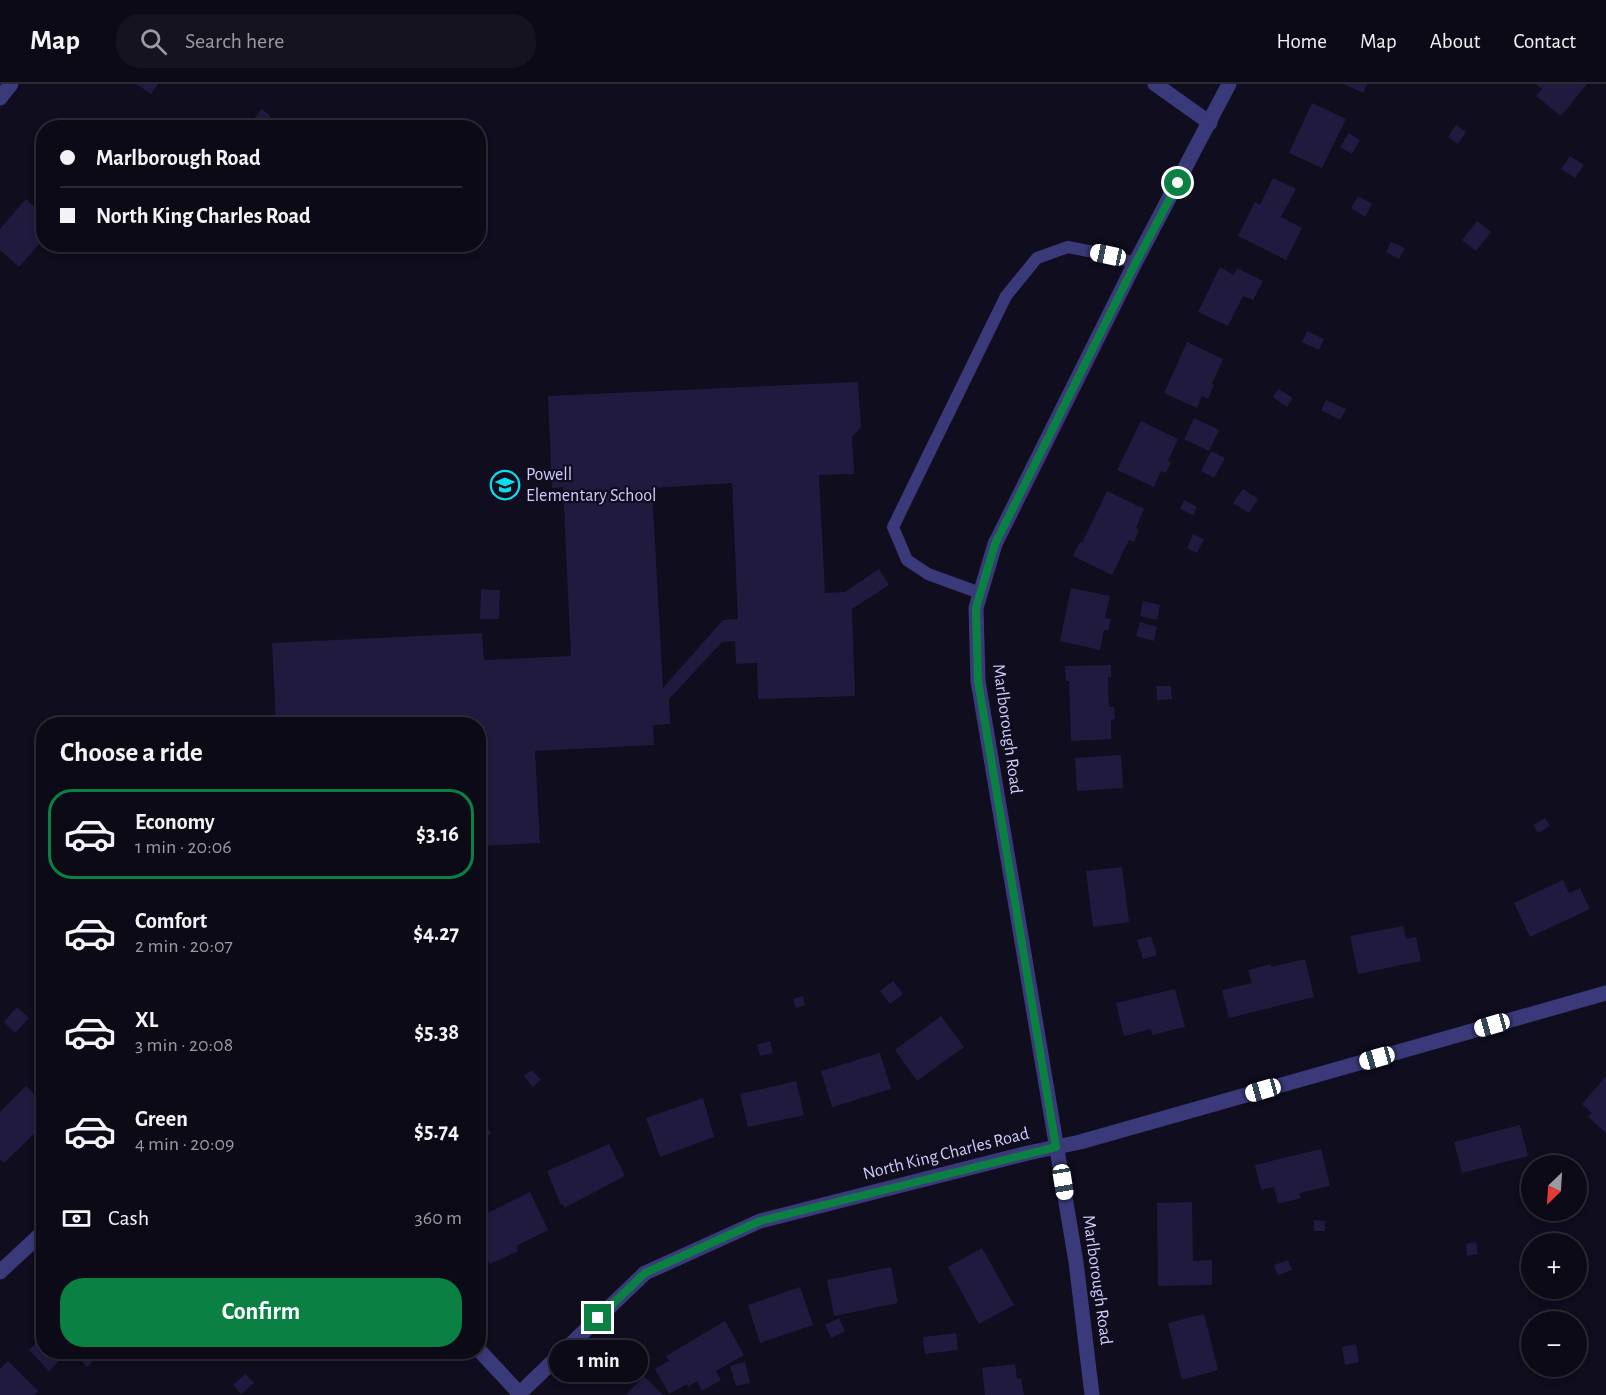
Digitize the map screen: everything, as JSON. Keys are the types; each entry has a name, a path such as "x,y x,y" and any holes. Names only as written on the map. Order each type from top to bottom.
{"street":[{"path":"0,98 11,84"},
{"path":"1155,84 1210,123"},
{"name":"Marlborough Road","path":"1092,1395 1076,1262 978,681 976,608 995,544 1135,264 1229,84"},
{"name":"North King Charles Road","path":"519,1394 645,1273 760,1221 1092,1139 1606,993"},
{"path":"0,1272 36,1238"},
{"path":"486,1359 519,1394"}],"lane":[{"path":"980,594 928,574 907,560 892,527 1006,296 1037,258 1068,247 1108,255 1135,264"}],"building":[{"path":"136,84 158,84 151,94"},
{"path":"1344,84 1367,84 1363,93"},
{"path":"1536,84 1587,84 1561,116 1536,96 1542,89"},
{"path":"1312,103 1346,119 1322,168 1289,153"},
{"path":"262,109 271,117 268,120 253,120"},
{"path":"1456,125 1466,132 1458,144 1448,137"},
{"path":"1349,133 1360,140 1352,154 1340,147"},
{"path":"1570,156 1584,165 1575,178 1561,169"},
{"path":"1273,178 1296,189 1281,217 1302,228 1286,260 1238,236 1255,202 1260,205"},
{"path":"1358,196 1372,204 1365,217 1351,208"},
{"path":"26,199 36,208 36,248 19,267 0,250 0,229"},
{"path":"1477,221 1491,232 1476,251 1462,240"},
{"path":"1391,242 1405,248 1399,259 1386,252"},
{"path":"1220,267 1234,275 1237,268 1263,281 1253,300 1243,296 1228,326 1198,312"},
{"path":"1307,331 1324,339 1319,350 1302,342"},
{"path":"1187,342 1223,359 1208,399 1202,396 1197,408 1164,393"},
{"path":"858,382 861,427 852,437 854,474 819,475 825,593 845,592 879,569 889,585 852,609 855,696 758,699 757,663 736,664 735,641 722,642 669,699 670,724 653,725 654,745 535,751 540,843 486,846 486,717 276,717 272,643 482,633 484,660 571,656 563,487 552,488 548,396","holes":["732,483 738,619 723,620 663,688 652,488"]},
{"path":"1278,389 1293,398 1287,407 1273,397"},
{"path":"1326,400 1346,409 1340,420 1321,410"},
{"path":"1194,418 1219,430 1209,451 1184,439"},
{"path":"1141,421 1178,439 1168,461 1171,462 1166,473 1161,471 1154,487 1117,470"},
{"path":"1211,451 1225,458 1214,478 1201,471"},
{"path":"1243,489 1258,499 1249,513 1233,503"},
{"path":"1107,491 1144,509 1136,528 1139,529 1134,542 1129,540 1112,575 1073,556 1080,542 1082,543"},
{"path":"1184,500 1197,507 1193,515 1180,509"},
{"path":"1193,534 1204,539 1197,553 1187,548"},
{"path":"1071,588 1110,596 1105,618 1111,619 1108,631 1104,630 1100,650 1060,641"},
{"path":"481,589 500,590 499,619 480,619"},
{"path":"1143,601 1160,605 1157,620 1140,616"},
{"path":"1140,622 1157,627 1154,641 1136,636"},
{"path":"1111,665 1111,677 1108,677 1109,707 1114,707 1115,719 1111,720 1111,739 1071,741 1069,681 1066,681 1065,666"},
{"path":"1156,686 1171,686 1172,699 1157,700"},
{"path":"1121,755 1123,788 1077,791 1075,758"},
{"path":"1545,818 1550,826 1538,833 1533,825"},
{"path":"1122,867 1129,922 1093,927 1086,871"},
{"path":"1563,880 1569,893 1580,888 1590,909 1530,937 1514,903"},
{"path":"1403,926 1406,939 1416,937 1421,961 1358,974 1350,936"},
{"path":"1151,936 1157,955 1143,959 1137,940"},
{"path":"1305,959 1314,997 1229,1018 1222,990 1252,983 1248,970"},
{"path":"893,981 903,994 890,1004 880,991"},
{"path":"1175,989 1185,1027 1152,1035 1151,1029 1124,1036 1116,1003"},
{"path":"803,996 805,1005 796,1008 793,999"},
{"path":"17,1007 29,1018 15,1033 4,1022"},
{"path":"941,1016 964,1047 917,1081 895,1050"},
{"path":"770,1041 773,1053 760,1056 757,1045"},
{"path":"880,1053 891,1089 832,1107 821,1071"},
{"path":"532,1070 541,1080 533,1087 524,1076"},
{"path":"1606,1076 1606,1133 1588,1117 1592,1113 1582,1104"},
{"path":"796,1081 804,1115 748,1127 740,1094"},
{"path":"26,1086 36,1096 36,1132 4,1163 0,1159 0,1112"},
{"path":"703,1098 714,1137 660,1157 646,1118"},
{"path":"1520,1125 1528,1155 1462,1173 1454,1142"},
{"path":"486,1126 491,1133 486,1137"},
{"path":"609,1144 625,1176 564,1208 547,1171"},
{"path":"1321,1149 1330,1186 1299,1193 1301,1198 1278,1204 1274,1187 1261,1190 1255,1165"},
{"path":"530,1192 548,1230 516,1246 518,1251 490,1264 486,1256 486,1214"},
{"path":"1192,1202 1193,1261 1212,1260 1212,1285 1158,1286 1157,1203"},
{"path":"1314,1220 1325,1221 1325,1231 1314,1231"},
{"path":"1476,1242 1478,1254 1467,1256 1466,1244"},
{"path":"982,1248 1014,1305 979,1324 948,1267"},
{"path":"1288,1260 1292,1270 1278,1275 1274,1265"},
{"path":"891,1267 898,1303 834,1316 827,1280"},
{"path":"800,1287 813,1325 760,1343 748,1305"},
{"path":"1204,1314 1218,1370 1182,1380 1168,1323"},
{"path":"839,1318 845,1331 831,1338 825,1325"},
{"path":"725,1321 744,1355 716,1371 721,1380 702,1391 697,1381 669,1394 655,1369 669,1361 666,1356"},
{"path":"956,1333 958,1350 925,1354 923,1337"},
{"path":"36,1344 36,1357 29,1350"},
{"path":"1356,1344 1359,1362 1345,1365 1342,1347"},
{"path":"38,1359 61,1359 49,1371"},
{"path":"80,1359 96,1359 87,1367"},
{"path":"8,1361 38,1391 34,1395 0,1395 0,1369"},
{"path":"745,1362 750,1383 736,1386 730,1366"},
{"path":"1015,1364 1017,1379 1021,1378 1024,1395 985,1395 982,1368"},
{"path":"245,1374 254,1383 241,1394 233,1385"},
{"path":"644,1376 663,1395 626,1395"}],"place":[{"name":"Powell Elementary School","path":"505,485"}],"route":[{"path":"598,1318 645,1273 760,1221 1056,1147 978,681 976,608 995,544 1178,183"}]}
